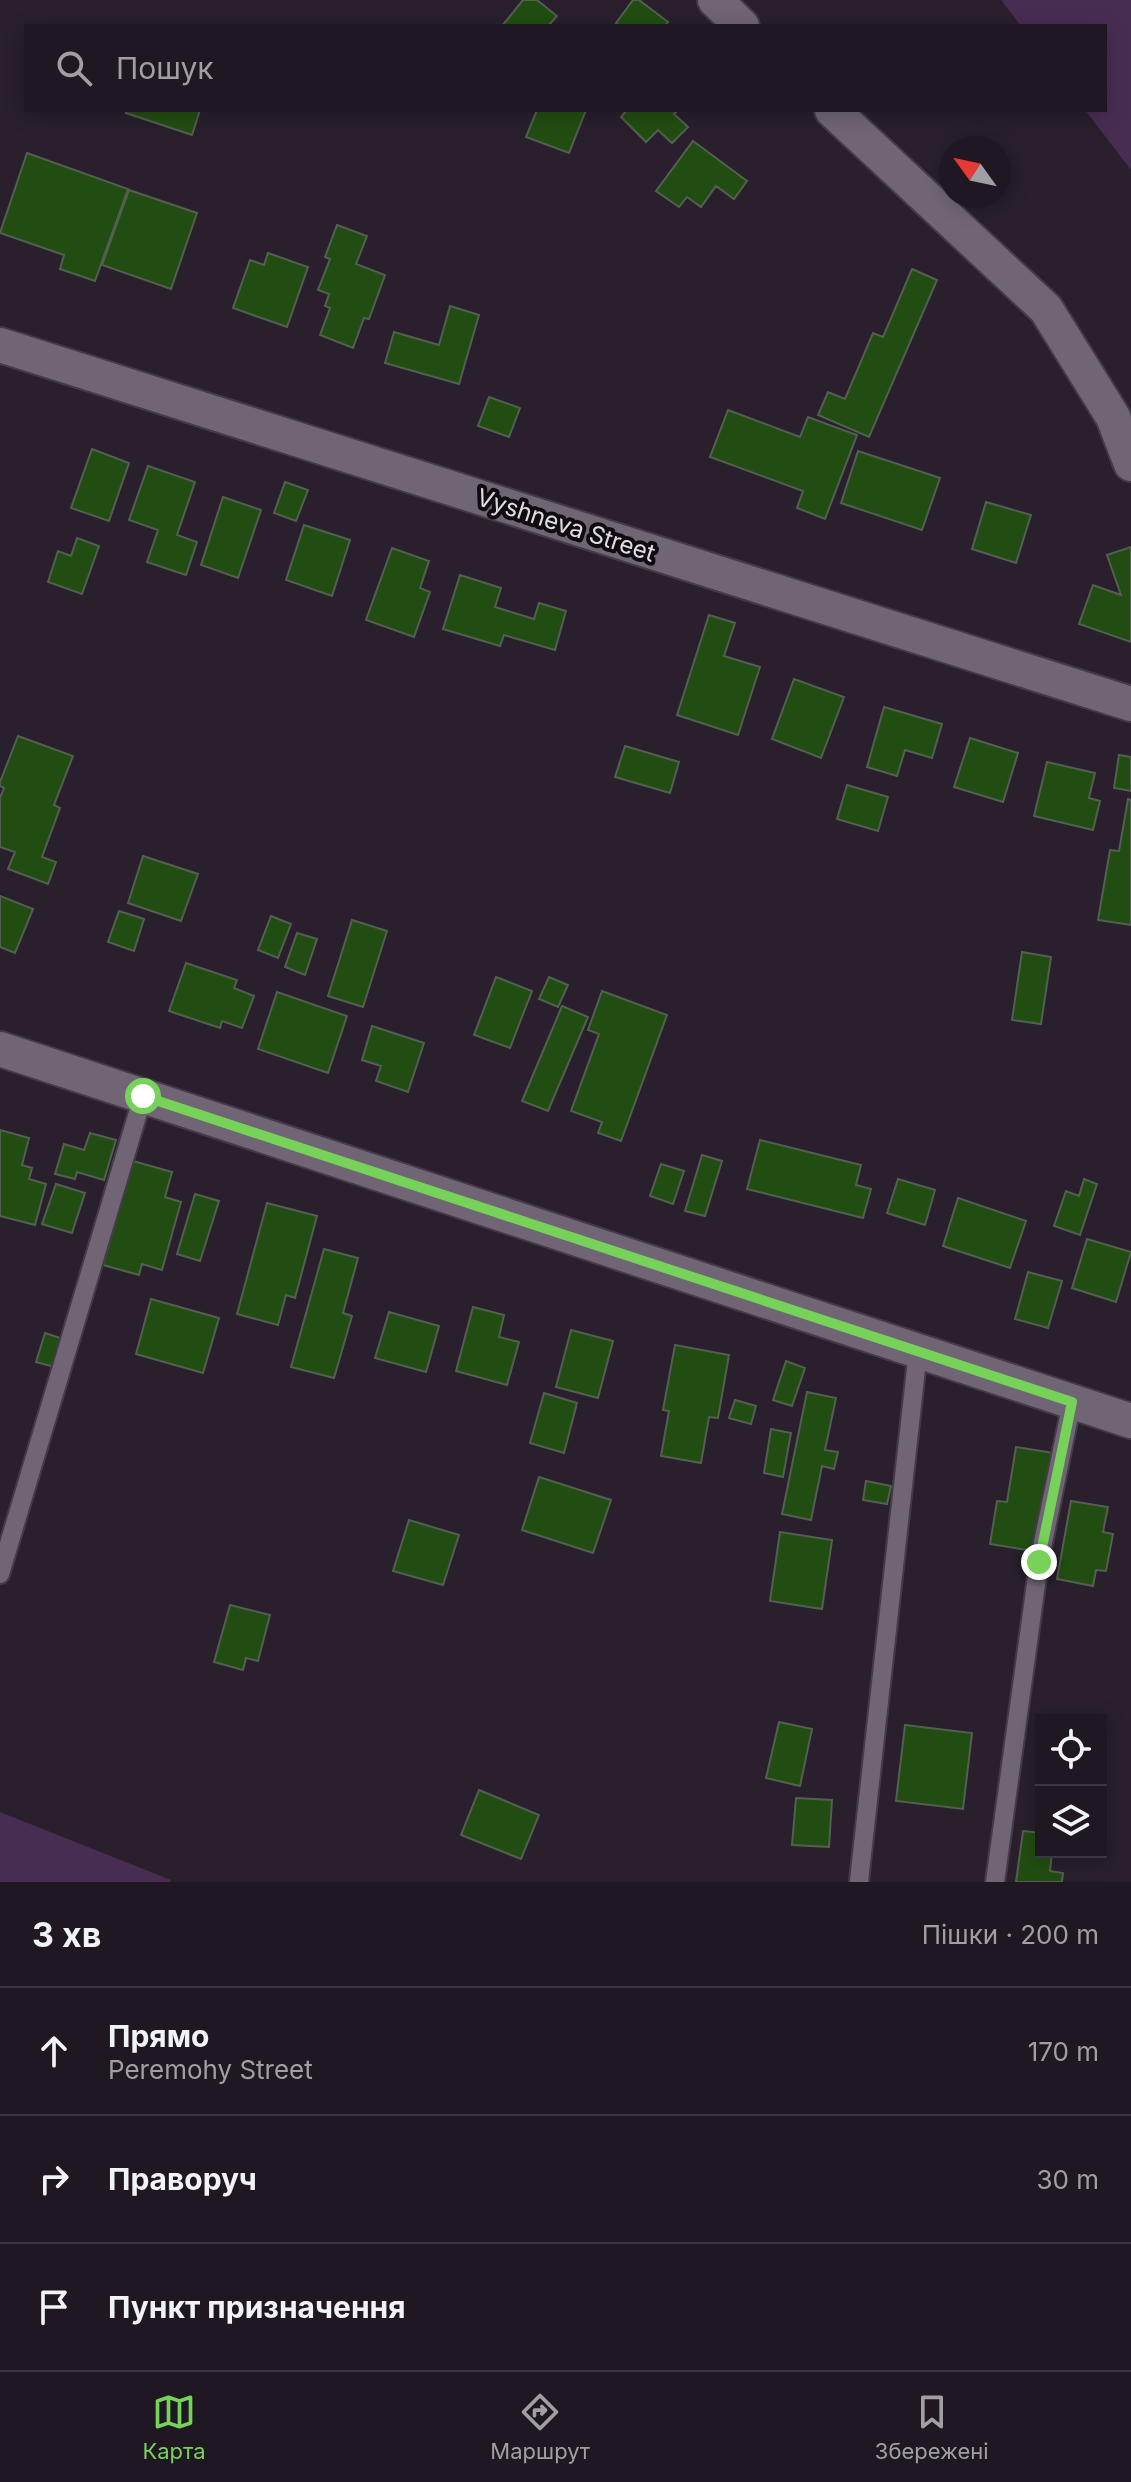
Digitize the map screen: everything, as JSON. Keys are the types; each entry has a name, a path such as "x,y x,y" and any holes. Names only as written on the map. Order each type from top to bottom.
{"street":[{"path":"715,0 740,24"},
{"path":"834,112 1046,309 1113,417 1131,464"},
{"name":"Vyshneva Street","path":"0,345 1131,704"},
{"path":"0,1049 1131,1421"}],"lane":[{"path":"0,1574 143,1096"},
{"path":"859,1881 918,1351"},
{"path":"995,1882 1039,1562 1072,1402"}],"shaded area":[{"path":"1001,0 1131,0 1131,170 1087,112 1107,112 1107,24 1019,24"},
{"path":"0,1812 171,1880 0,1882"}],"building":[{"path":"523,0 537,0 557,16 550,24 504,24"},
{"path":"633,0 639,0 668,22 666,24 616,23"},
{"path":"126,112 199,112 192,135"},
{"path":"536,112 585,112 569,153 526,137"},
{"path":"625,112 676,112 674,114 688,127 672,143 658,130 646,142 621,117"},
{"path":"693,141 747,181 734,199 716,186 701,207 687,197 679,207 656,191"},
{"path":"27,153 128,189 95,281 60,269 64,255 0,233"},
{"path":"129,190 197,213 171,289 102,265"},
{"path":"337,225 367,236 356,264 385,275 369,319 364,318 353,348 320,335 330,308 325,306 329,294 318,290 330,259 325,257"},
{"path":"268,253 308,267 287,327 233,308 250,260 264,265"},
{"path":"912,269 937,280 869,437 818,415 828,392 845,399 873,333 883,337"},
{"path":"450,306 479,315 459,384 385,363 394,332 439,345"},
{"path":"489,397 520,408 509,437 478,426"},
{"path":"728,410 800,437 808,417 857,435 825,519 797,508 803,491 710,457"},
{"path":"92,449 129,463 109,521 71,508"},
{"path":"858,451 940,478 922,530 841,503"},
{"path":"148,466 195,482 177,535 197,542 186,575 147,562 158,530 129,520"},
{"path":"285,482 308,490 296,521 274,513"},
{"path":"223,497 261,510 238,578 201,565"},
{"path":"986,502 1031,515 1016,563 972,549"},
{"path":"304,525 350,540 332,596 286,580"},
{"path":"77,538 99,546 82,594 48,582 58,551 71,556"},
{"path":"1131,547 1131,642 1079,624 1093,585 1121,595 1107,555"},
{"path":"392,548 429,561 420,588 430,592 414,637 366,620"},
{"path":"460,575 501,588 495,607 534,619 539,603 566,611 555,650 504,635 500,646 443,629"},
{"path":"709,615 735,623 724,656 760,667 738,735 677,715"},
{"path":"794,679 844,697 821,758 772,739"},
{"path":"884,707 942,724 932,758 905,750 897,776 867,767"},
{"path":"18,736 73,756 54,805 60,808 42,857 56,862 48,884 8,869 15,852 0,847 0,798 4,788 0,782"},
{"path":"970,738 1018,753 1003,802 954,787"},
{"path":"625,746 679,762 670,793 615,777"},
{"path":"1119,755 1131,757 1131,791 1114,788"},
{"path":"1047,762 1095,773 1089,798 1100,801 1093,830 1034,816"},
{"path":"847,785 888,797 878,831 837,819"},
{"path":"1128,799 1131,800 1131,925 1098,920 1110,850 1119,851"},
{"path":"143,856 198,874 181,921 128,903"},
{"path":"0,896 33,909 15,953 0,947"},
{"path":"119,911 144,919 134,951 108,942"},
{"path":"271,916 291,924 278,958 258,950"},
{"path":"352,920 387,931 363,1007 328,996"},
{"path":"297,933 317,939 305,975 285,967"},
{"path":"1022,952 1051,957 1041,1024 1012,1020"},
{"path":"186,963 237,980 234,988 254,996 242,1028 222,1021 220,1028 169,1011"},
{"path":"496,977 532,991 510,1048 474,1035"},
{"path":"549,977 568,985 558,1007 539,999"},
{"path":"602,991 667,1015 621,1141 598,1133 602,1122 571,1111 599,1034 588,1030"},
{"path":"277,992 347,1016 328,1073 258,1049"},
{"path":"562,1006 588,1017 548,1111 522,1101"},
{"path":"372,1026 424,1043 408,1092 376,1081 381,1066 362,1060"},
{"path":"0,1130 29,1138 22,1165 32,1168 29,1179 46,1184 35,1225 0,1216"},
{"path":"90,1133 116,1140 104,1180 77,1172 75,1179 55,1174 64,1144 84,1150"},
{"path":"760,1140 861,1165 856,1185 871,1189 863,1218 747,1189"},
{"path":"702,1155 722,1161 705,1216 685,1211"},
{"path":"133,1161 172,1172 165,1197 181,1202 162,1270 142,1264 139,1275 103,1265"},
{"path":"661,1164 684,1171 673,1204 650,1196"},
{"path":"898,1179 935,1190 925,1225 887,1213"},
{"path":"1084,1179 1097,1184 1080,1235 1054,1226 1066,1191 1079,1196"},
{"path":"56,1184 85,1193 72,1233 42,1224"},
{"path":"195,1194 219,1201 200,1261 177,1254"},
{"path":"958,1198 1026,1221 1010,1268 943,1246"},
{"path":"267,1203 317,1216 295,1298 286,1295 278,1325 237,1314"},
{"path":"1087,1239 1131,1252 1116,1302 1072,1288"},
{"path":"324,1249 358,1258 343,1313 352,1316 334,1378 291,1367"},
{"path":"1028,1272 1062,1281 1048,1328 1015,1319"},
{"path":"151,1299 219,1318 203,1373 136,1354"},
{"path":"473,1307 504,1315 499,1337 519,1342 507,1385 456,1371"},
{"path":"389,1312 439,1326 426,1372 375,1358"},
{"path":"571,1330 613,1341 598,1398 556,1387"},
{"path":"45,1333 63,1339 55,1367 36,1362"},
{"path":"675,1345 729,1355 718,1418 709,1417 701,1463 661,1456 669,1411 663,1410"},
{"path":"786,1361 805,1368 792,1406 773,1400"},
{"path":"807,1392 836,1398 825,1450 838,1452 834,1469 822,1466 811,1520 782,1514"},
{"path":"544,1393 577,1403 564,1453 530,1443"},
{"path":"735,1400 756,1406 751,1424 729,1418"},
{"path":"771,1429 791,1433 783,1477 764,1473"},
{"path":"1016,1447 1054,1453 1043,1525 1037,1524 1033,1551 990,1544 997,1501 1007,1502"},
{"path":"539,1477 611,1500 593,1553 522,1530"},
{"path":"866,1481 891,1486 887,1504 863,1500"},
{"path":"1071,1501 1108,1507 1103,1532 1113,1534 1106,1571 1096,1570 1093,1586 1057,1579"},
{"path":"409,1520 459,1535 443,1585 393,1571"},
{"path":"780,1532 832,1540 822,1609 770,1601"},
{"path":"230,1605 270,1615 258,1661 246,1658 243,1670 214,1662"},
{"path":"779,1722 812,1729 800,1786 766,1778"},
{"path":"905,1725 972,1733 963,1809 896,1801"},
{"path":"479,1790 539,1815 521,1859 461,1835"},
{"path":"796,1798 832,1800 829,1847 792,1845"},
{"path":"1023,1831 1035,1832 1035,1858 1051,1858 1050,1871 1063,1873 1062,1882 1016,1882"}],"route":[{"path":"143,1096 1072,1402 1039,1562"}]}
